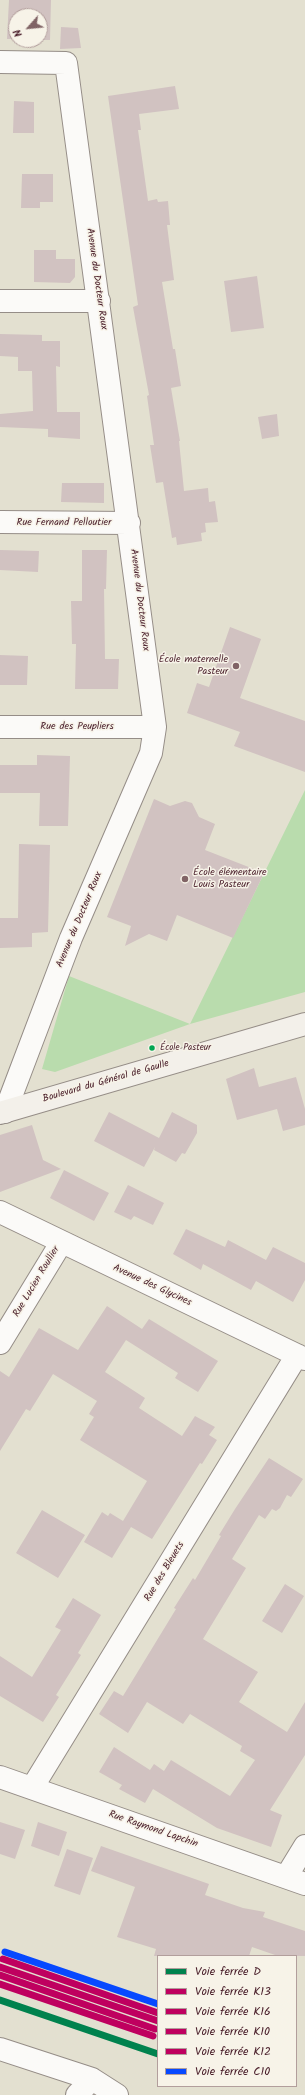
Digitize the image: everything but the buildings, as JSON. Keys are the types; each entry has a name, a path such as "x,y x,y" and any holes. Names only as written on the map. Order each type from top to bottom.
{"street":[{"name":"Avenue du Docteur Roux","path":"0,62 66,63 129,523 155,727 151,754 71,938 2,1112"},
{"path":"0,301 98,301"},
{"name":"Rue Fernand Pelloutier","path":"0,522 129,523"},
{"name":"Rue des Peupliers","path":"0,727 155,727"},
{"name":"Boulevard du Général de Gaulle","path":"2,1112 305,1024"},
{"name":"Avenue des Glycines","path":"0,1212 61,1243 301,1357"},
{"name":"Rue Lucien Roullier","path":"0,1343 61,1243"},
{"name":"Rue des Bleuets","path":"32,1788 301,1357"},
{"name":"Rue Raymond Lapchin","path":"0,1777 296,1881"},
{"path":"296,1881 305,1846"},
{"path":"0,2049 92,2079 117,2095"},
{"path":"77,2095 92,2079"}],"green space":[{"path":"305,790 305,992 190,1024"},
{"path":"69,976 190,1024 55,1072 42,1069"}],"rail line":[{"name":"C10","path":"5,1952 157,2004"},
{"name":"K10","path":"3,1959 157,2013"},
{"name":"K13","path":"0,1967 157,2021"},
{"name":"K16","path":"0,1975 155,2029"},
{"name":"K12","path":"0,1984 153,2036"},
{"name":"D","path":"0,2000 157,2054"}],"place":[{"name":"École maternelle Pasteur","path":"236,666"},
{"name":"École élémentaire Louis Pasteur","path":"185,879"},
{"name":"École Pasteur","path":"152,1048"}]}
